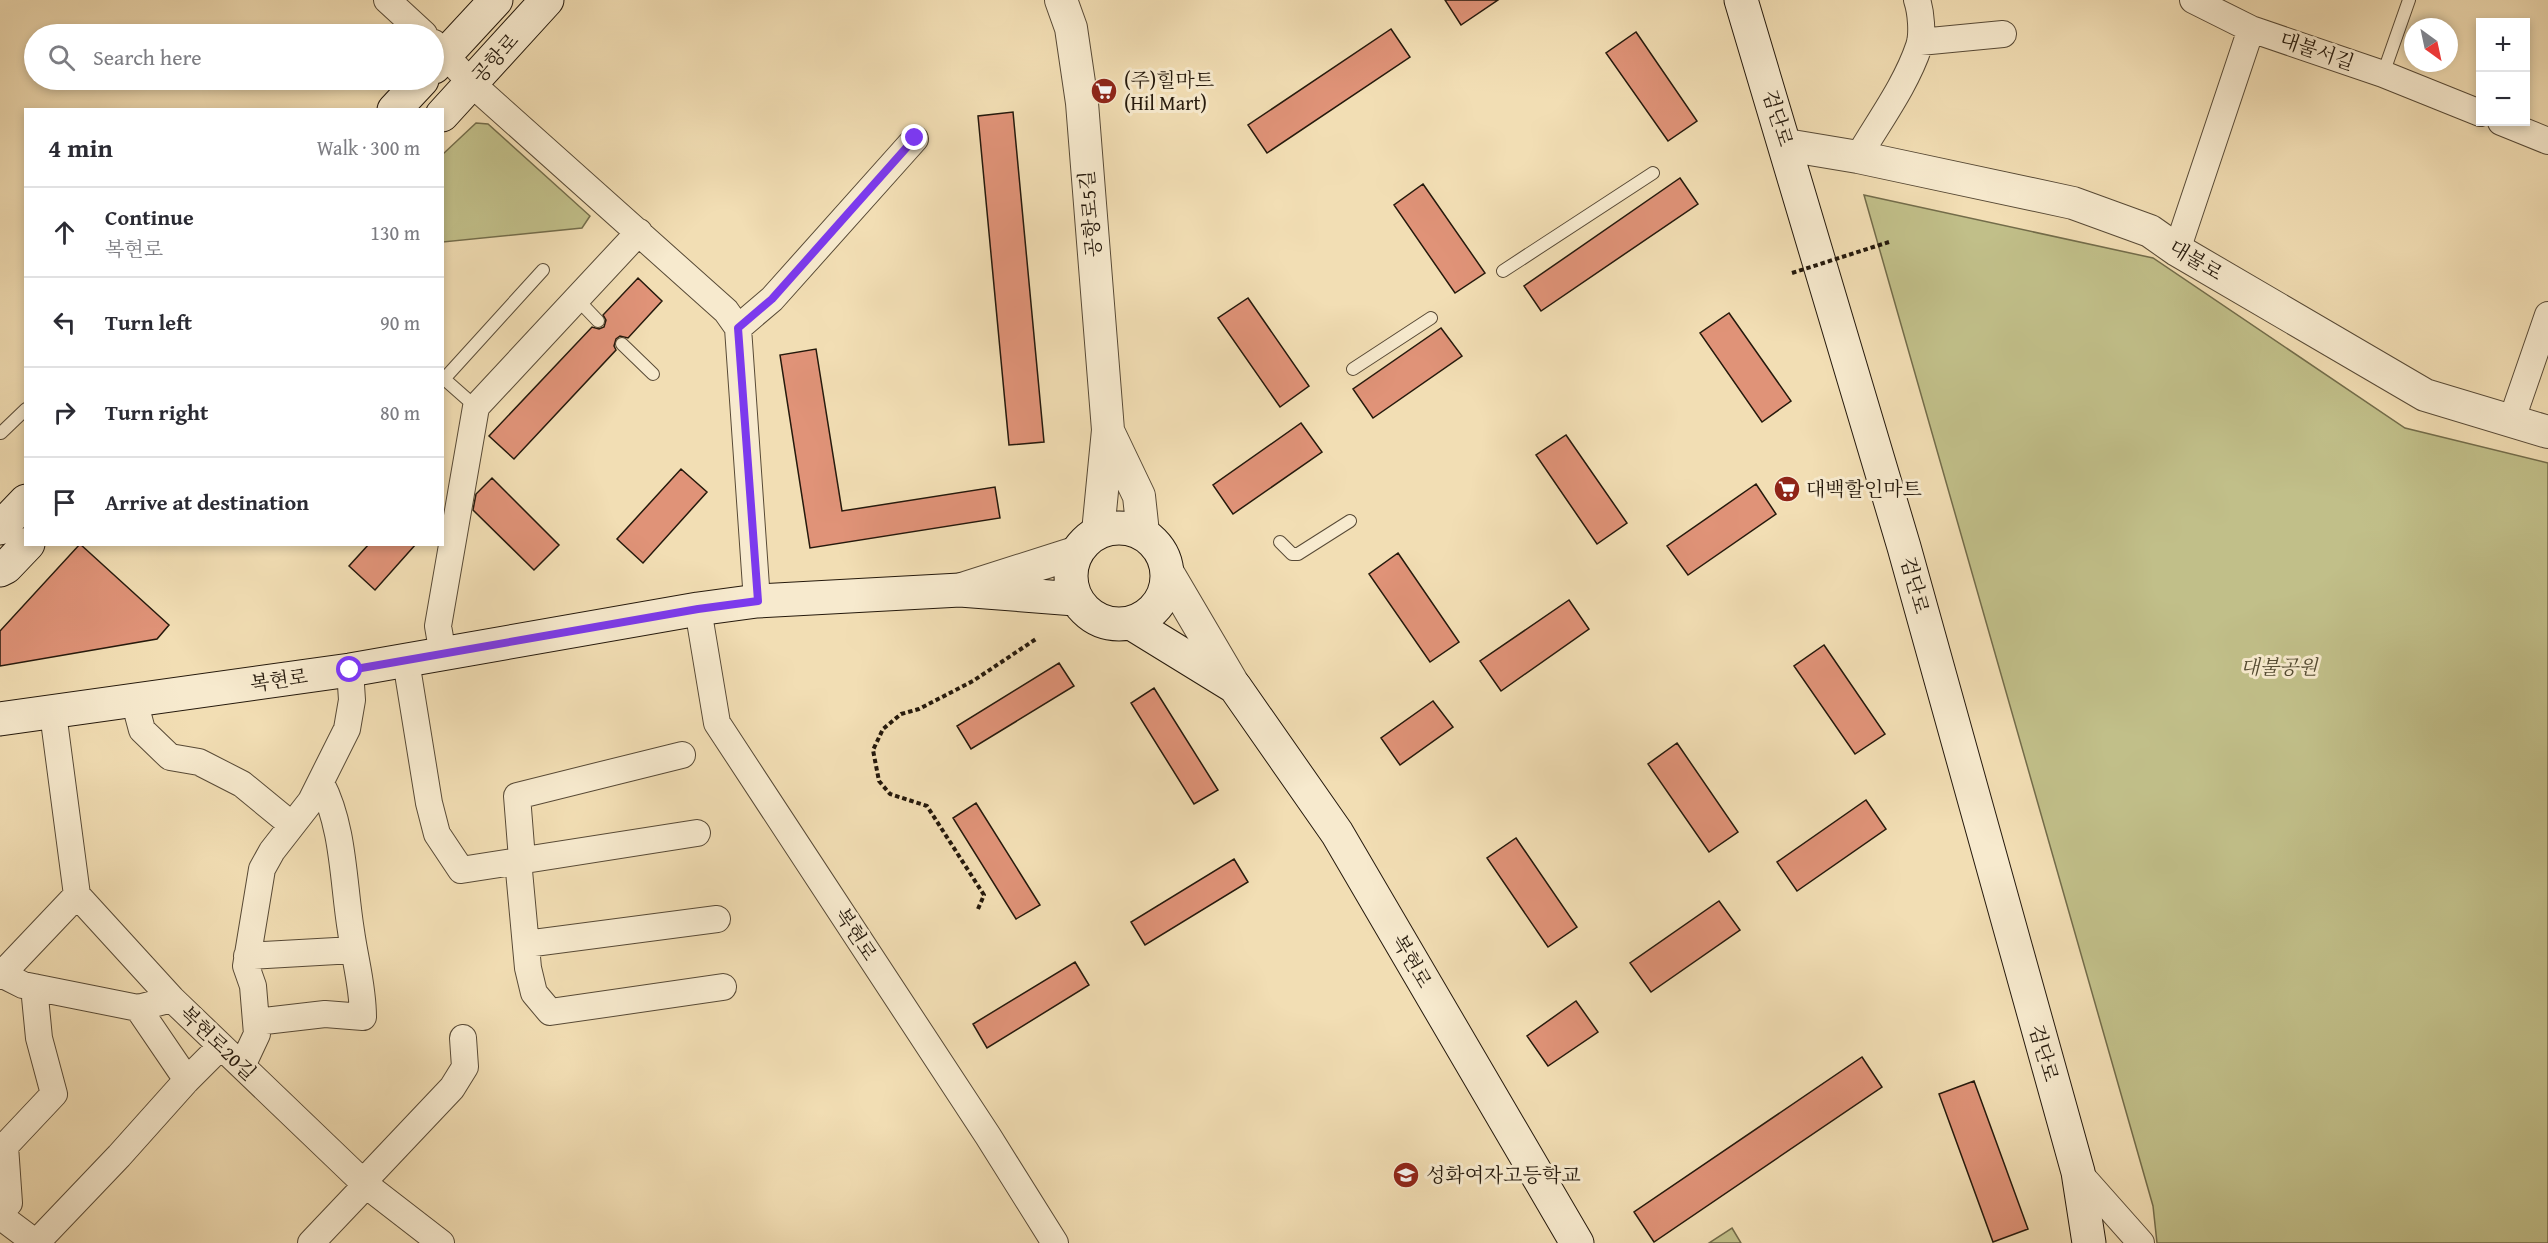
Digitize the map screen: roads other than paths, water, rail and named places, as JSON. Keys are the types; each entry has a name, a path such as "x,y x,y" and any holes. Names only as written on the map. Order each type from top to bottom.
{"main road":[{"name":"공항로","path":"444,42 496,0"},
{"name":"공항로","path":"444,113 547,0"},
{"name":"검단로","path":"1741,0 1904,547 2078,1172 2089,1243"},
{"path":"396,108 413,90"},
{"path":"0,528 24,503"},
{"path":"1113,527 1128,528 1143,533 1155,543 1164,557 1168,573 1166,590 1158,605 1146,616 1131,623 1114,625 1098,620 1085,611 1075,599 1070,584 1070,568 1087,543 1113,527"},
{"path":"0,570 6,567 26,546"},
{"name":"복현로","path":"2,718 53,713 350,670 698,609 758,601 960,590 1075,599"},
{"path":"1131,623 1235,687"},
{"name":"복현로","path":"1235,687 1337,833 1577,1243"}],"street":[{"path":"387,0 410,24"},
{"name":"공항로5길","path":"1061,0 1071,28 1082,104 1108,430"},
{"path":"1858,157 1902,82 1920,42 1920,8 1917,0"},
{"name":"대불서길","path":"2193,0 2251,29 2383,74 2476,111"},
{"path":"2177,250 2251,29"},
{"path":"1920,42 2003,34"},
{"path":"444,59 726,310 738,328 758,601"},
{"path":"2511,126 2548,141"},
{"path":"738,328 772,299 915,138"},
{"name":"대불로","path":"1786,145 1858,157 2073,203 2150,231 2177,250 2425,395 2548,432"},
{"path":"443,655 438,626 476,407 639,232"},
{"path":"2511,422 2548,315"},
{"path":"1108,430 1138,496 1143,533"},
{"path":"960,590 1087,543 1108,430"},
{"path":"1168,573 1235,687"},
{"name":"복현로","path":"698,609 717,723 988,1136 1055,1243"},
{"path":"406,661 429,803 437,834 460,870 697,833"},
{"path":"242,1066 257,1034 253,986 246,966 262,869 272,851 311,801 347,729 352,700 350,670"},
{"path":"134,700 142,730 170,757 199,762 242,784 292,825"},
{"path":"53,713 76,895 1,975 34,987 138,1008 172,999"},
{"path":"682,755 516,796 528,968 534,993 550,1012 723,987"},
{"path":"256,1022 325,1014 363,1017 363,996 332,805 321,783"},
{"name":"복현로20길","path":"76,895 172,999 364,1184 441,1243"},
{"path":"526,944 717,919"},
{"path":"248,956 354,950"},
{"path":"34,987 39,1038 54,1094 5,1146 9,1203 0,1214 36,1243 221,1046"},
{"path":"138,1008 187,1080"},
{"path":"311,1243 452,1088 465,1067 464,1038"},
{"name":"검단로","path":"2078,1172 2141,1243"}],"lane":[{"path":"2383,74 2409,0"},
{"path":"1503,270 1653,173"},
{"path":"444,377 543,270"},
{"path":"577,299 598,321"},
{"path":"1353,369 1431,318"},
{"path":"622,344 653,374"},
{"path":"444,379 476,407"},
{"path":"1,433 24,411"},
{"path":"1280,542 1292,554 1298,554 1350,521"}],"place":[{"name":"(주)힐마트 (Hil Mart)","path":"1104,91"},
{"name":"대백할인마트","path":"1787,489"},
{"name":"성화여자고등학교","path":"1406,1175"}],"park label":[{"name":"대불공원","path":"2279,667"}]}
